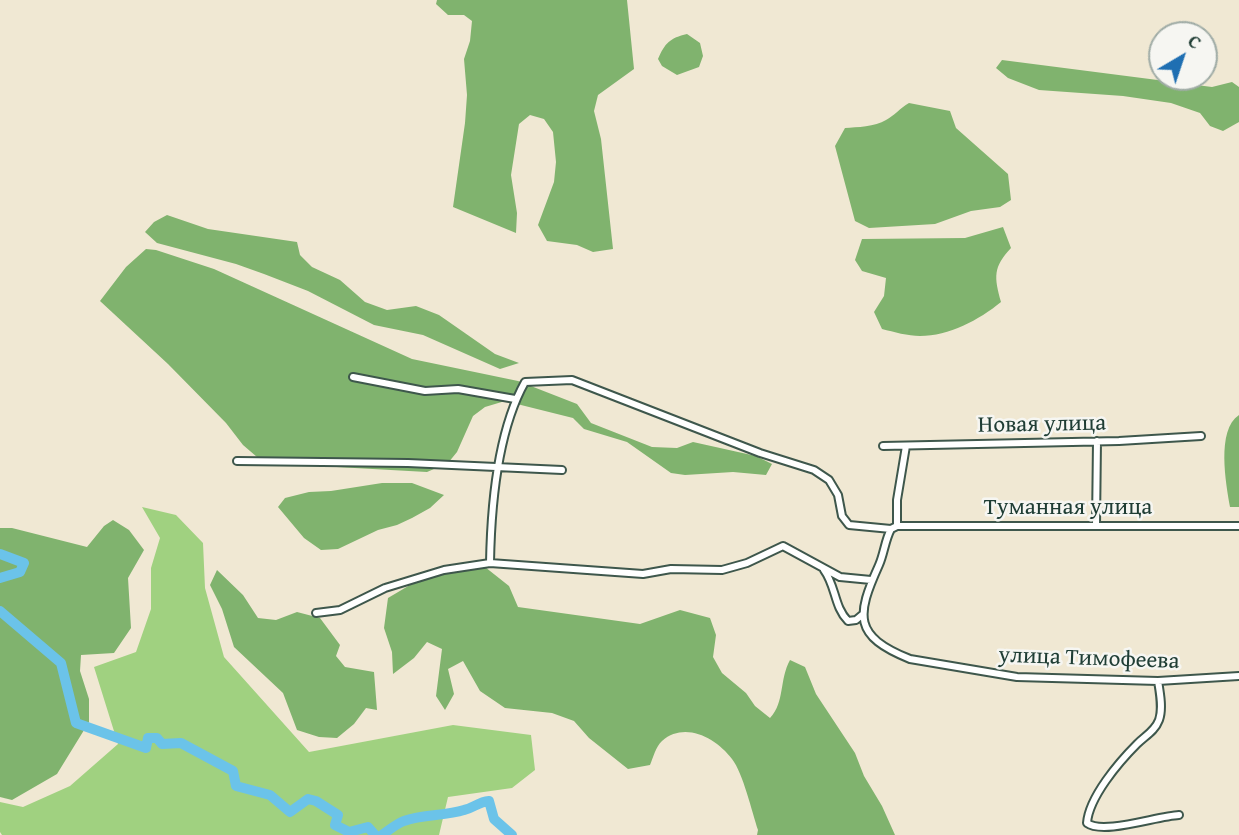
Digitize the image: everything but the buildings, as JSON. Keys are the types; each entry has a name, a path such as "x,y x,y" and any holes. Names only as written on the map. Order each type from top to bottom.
{"street":[{"path":"353,377 425,391 458,389 515,400 491,512 490,563"},
{"name":"Туманная улица","path":"515,400 525,382 572,380 760,453 814,470 829,480 838,495 842,516 849,525 894,528 1239,526"},
{"name":"Новая улица","path":"883,446 1201,436"},
{"path":"1096,525 1097,441"},
{"path":"821,566 832,580 842,616 848,621 856,620 862,614 871,580 894,528 906,446"},
{"path":"237,461 408,463 562,470"},
{"path":"316,612 340,610 384,588 444,570 490,563 643,573 671,569 722,570 783,546 841,577 871,580"},
{"name":"улица Тимофеева","path":"862,614 867,630 884,647 910,659 1017,677 1158,681 1239,676"},
{"path":"1158,681 1160,719 1153,731 1142,738 1115,769 1087,815 1087,823 1093,827 1108,827 1179,815"}],"green space":[{"path":"437,0 627,0 634,69 598,95 594,111 601,139 613,249 593,252 577,245 547,241 538,225 554,182 556,162 553,132 544,119 530,115 519,124 511,175 517,213 516,233 453,207 465,123 467,95 464,59 470,41 472,21 464,15 448,15 436,4"},
{"path":"687,34 700,43 703,56 699,67 677,75 662,66 658,59 669,42"},
{"path":"1002,60 1148,79 1148,91 1218,91 1218,86 1232,82 1239,87 1239,122 1223,131 1210,126 1200,113 1171,103 1123,96 1039,90 1008,78 996,68"},
{"path":"909,103 950,111 956,128 1008,174 1011,200 1000,207 971,211 935,224 869,228 855,221 835,146 845,128 882,122"},
{"path":"167,215 208,229 297,242 300,255 312,267 340,280 365,302 387,310 416,306 439,315 495,354 519,363 500,369 423,335 374,325 308,291 264,274 157,243 145,232 154,222"},
{"path":"1003,227 1011,248 998,267 997,286 1001,302 973,321 942,333 915,336 882,329 874,312 884,296 886,278 862,271 855,260 862,239 965,238"},
{"path":"146,249 214,269 412,359 518,381 577,404 591,423 652,447 677,448 693,442 756,456 772,464 766,475 733,472 685,475 671,473 627,442 584,429 573,418 505,401 485,407 473,416 457,452 448,463 427,472 264,463 243,445 226,423 168,364 100,301 126,267"},
{"path":"1239,415 1239,507 1230,507 1225,472 1225,445 1227,432"},
{"path":"382,483 412,483 444,495 430,508 412,518 338,549 321,550 304,538 278,507 285,498 309,492"},
{"path":"142,507 176,515 203,543 205,588 224,657 309,752 453,725 531,735 535,770 512,788 448,797 439,835 2,835 0,802 23,807 70,786 118,744 94,667 136,652 151,609 151,568 160,538"},
{"path":"113,520 129,530 144,550 128,578 131,628 114,653 81,655 80,671 89,699 89,722 57,774 12,800 0,797 0,528 12,528 87,547 104,526"},
{"path":"455,565 485,567 509,586 518,607 640,624 680,610 710,618 716,635 713,657 722,673 770,718 778,705 790,660 805,667 816,694 855,753 895,835 757,835 750,803 736,765 725,751 709,739 690,732 671,735 660,743 650,765 628,769 589,738 574,721 552,713 505,708 480,691 463,661 448,669 454,694 445,710 436,696 442,649 427,642 414,658 393,674 392,652 384,628 388,598 415,582"},
{"path":"217,570 243,595 258,618 276,620 297,612 320,618 340,645 336,656 345,667 374,672 377,710 366,708 354,724 337,738 319,737 297,730 283,693 234,647 222,609 210,585"}],"waterway":[{"path":"0,554 24,563 20,572 0,578"},
{"path":"0,611 61,663 76,723 146,748 148,738 157,738 162,744 181,743 233,771 236,786 270,795 290,812 308,799 316,801 338,815 335,825 349,832 368,827 375,835"},
{"path":"382,835 404,821 457,812 489,801 494,819 512,835"}]}
